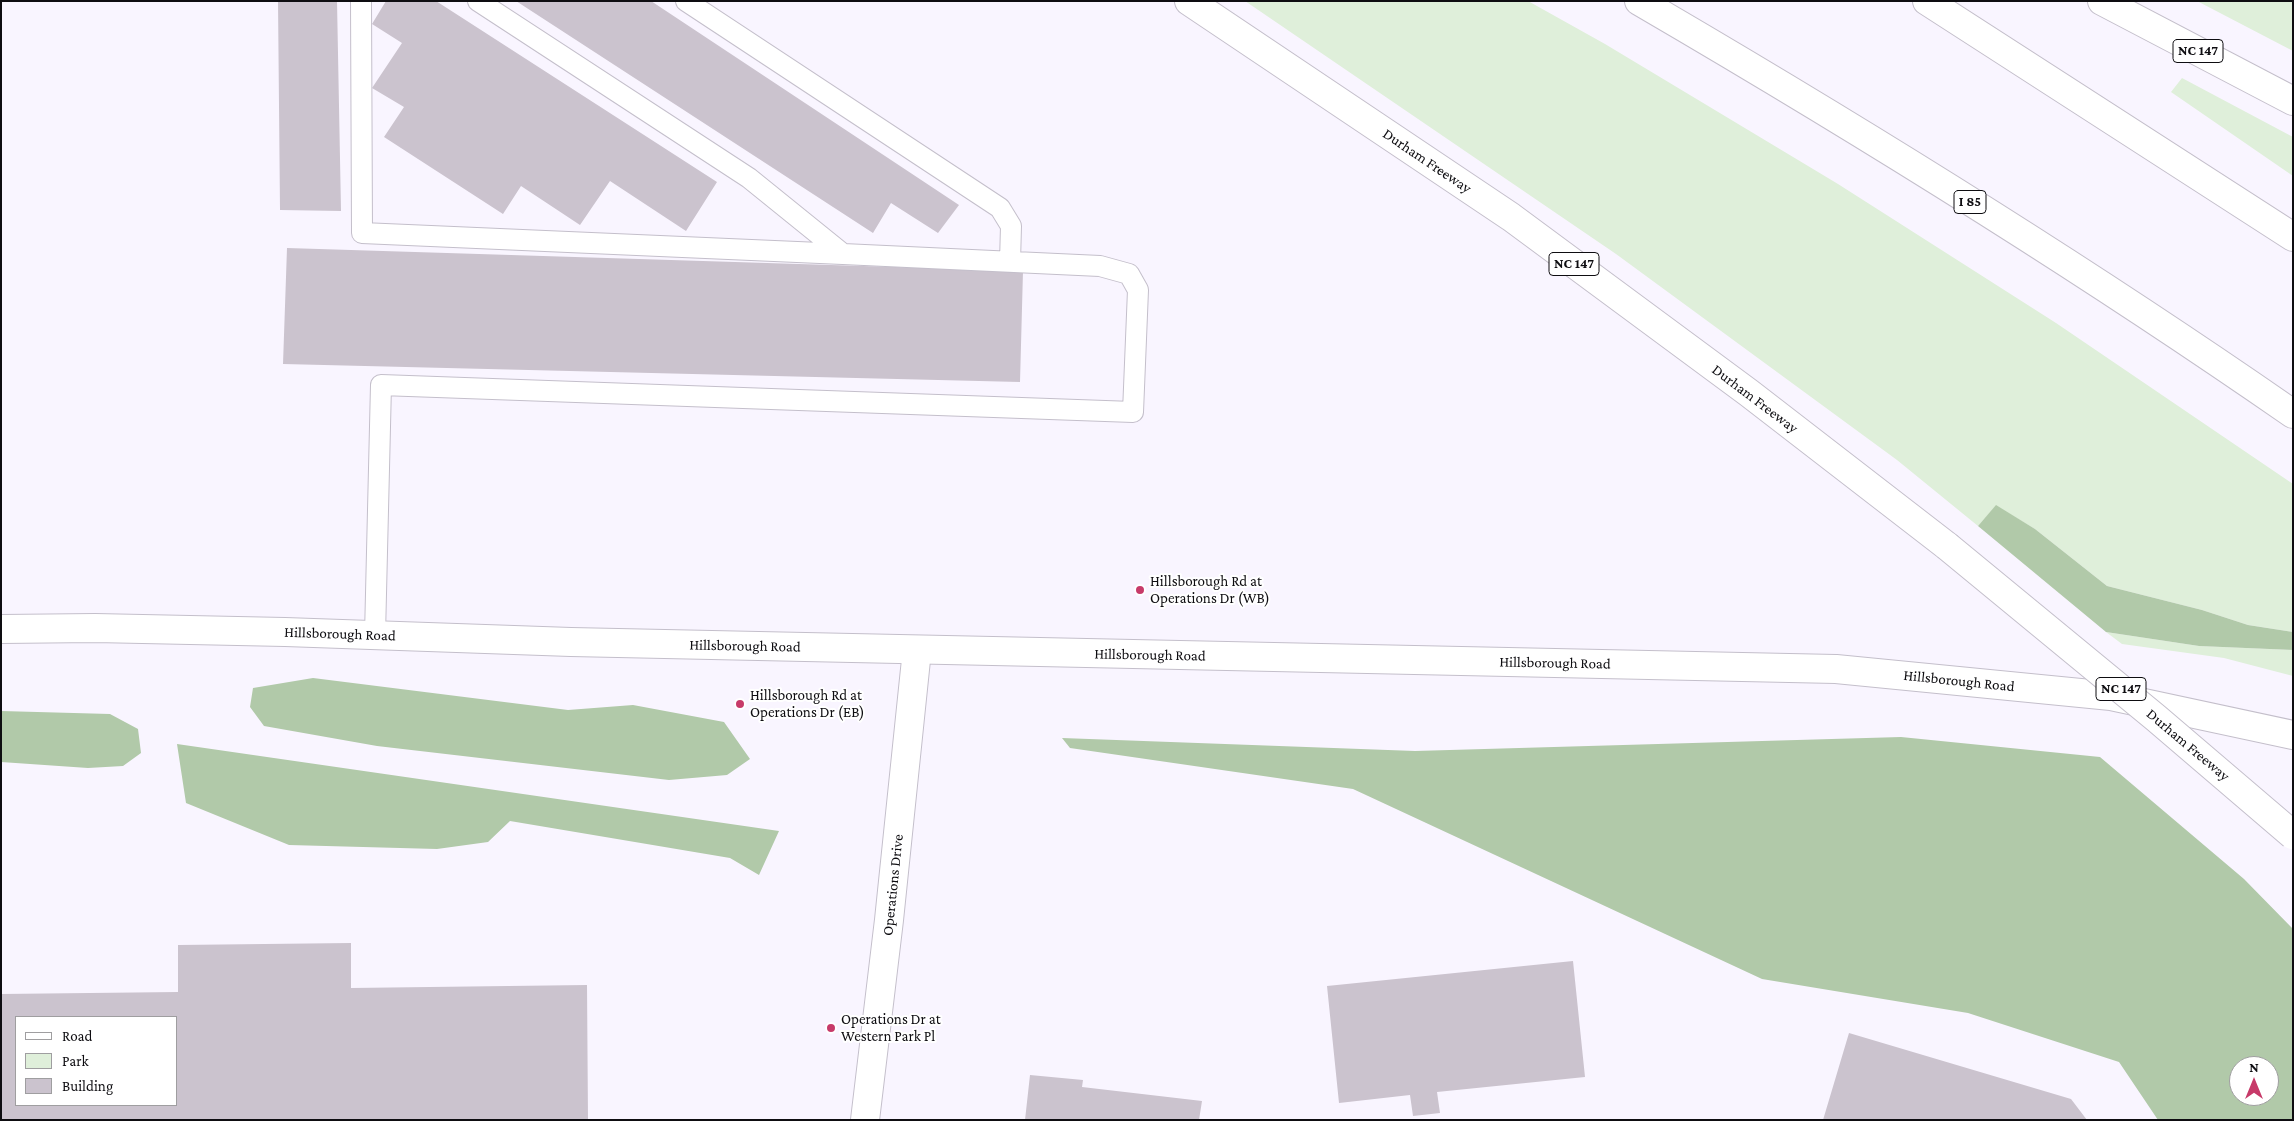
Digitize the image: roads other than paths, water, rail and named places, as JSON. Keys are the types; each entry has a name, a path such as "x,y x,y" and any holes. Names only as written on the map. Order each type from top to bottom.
{"main road":[{"name":"Durham Freeway","path":"1188,1 1511,217 1749,393 1947,546 2156,718 2293,834"},
{"name":"I 85","path":"1639,1 1781,84 1981,209 2196,347 2293,414"},
{"path":"1927,1 2293,237"},
{"name":"NC 147","path":"2102,1 2293,101"},
{"name":"Hillsborough Road","path":"1,629 104,628 917,650 1836,669 2111,696 2293,735"},
{"name":"Operations Drive","path":"865,1120 889,920 917,650"}],"lane":[{"path":"361,1 362,233 1100,266 1130,274 1138,290 1133,412 381,385 375,635"},
{"path":"478,1 749,178 843,254"},
{"path":"686,1 1000,208 1011,226 1010,262"}],"place":[{"name":"Hillsborough Rd at Operations Dr (WB)","path":"1140,590"},
{"name":"Hillsborough Rd at Operations Dr (EB)","path":"740,704"},
{"name":"Operations Dr at Western Park Pl","path":"831,1028"}]}
